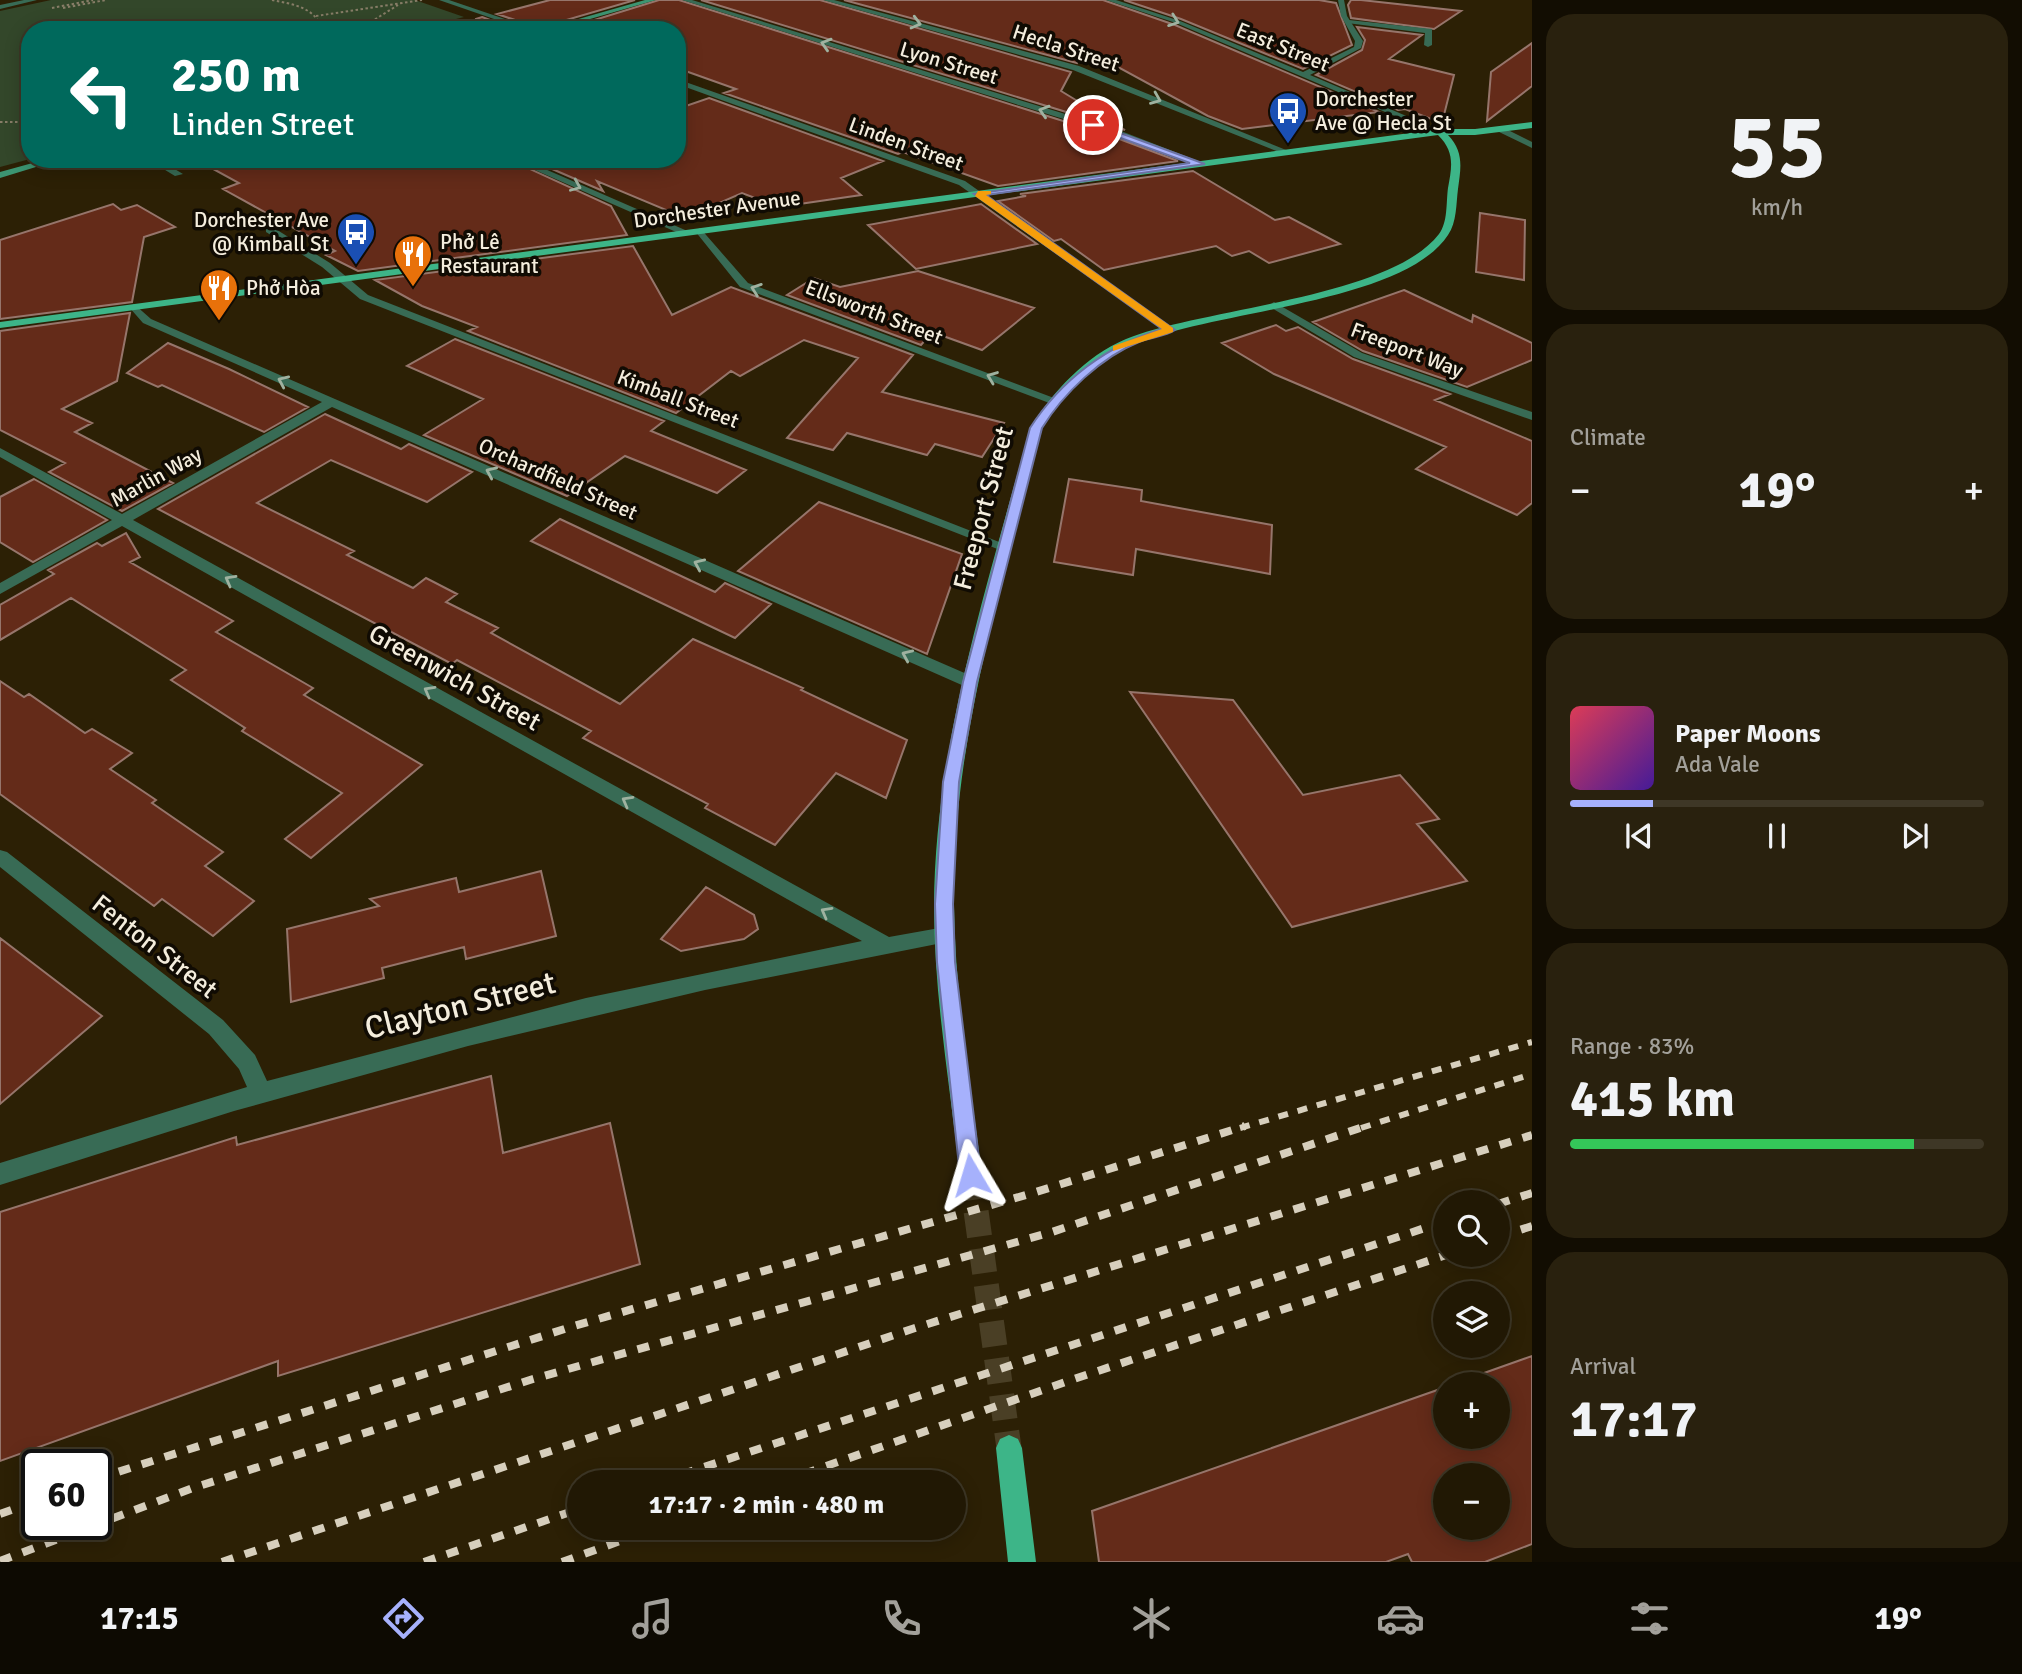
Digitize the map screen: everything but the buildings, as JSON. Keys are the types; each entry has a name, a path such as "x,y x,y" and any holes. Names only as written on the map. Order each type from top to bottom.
{"main road":[{"path":"576,21 653,0"},
{"name":"Dorchester Avenue","path":"1440,132 1462,125 1532,116"},
{"name":"Dorchester Avenue","path":"0,326 1287,152 1440,132 1532,125"},
{"name":"Freeport Street","path":"971,1175 945,935 945,867 950,795 970,682 1033,438 1042,417 1106,355 1135,340 1370,279 1418,258 1438,243 1448,223 1457,153 1440,132"},
{"path":"0,175 25,168"},
{"path":"1009,1448 1022,1562"}],"street":[{"path":"0,7 34,0"},
{"path":"442,0 506,21"},
{"name":"Lyon Street","path":"685,0 1105,129 1201,164"},
{"name":"Hecla Street","path":"826,0 1076,68 1287,152"},
{"name":"East Street","path":"1110,0 1178,22 1440,132"},
{"path":"1305,74 1357,48 1359,41 1341,0"},
{"path":"1349,22 1429,31 1428,45"},
{"name":"Linden Street","path":"686,84 956,180 1170,330"},
{"path":"1500,129 1532,145"},
{"path":"167,168 178,174"},
{"path":"535,168 687,233"},
{"name":"Kimball Street","path":"270,230 326,265 364,297 1005,547"},
{"name":"Ellsworth Street","path":"700,231 744,285 1056,401"},
{"name":"Freeport Way","path":"1274,305 1358,355 1532,416"},
{"name":"Orchardfield Street","path":"134,307 147,321 970,682"},
{"name":"Marlin Way","path":"0,589 332,402"},
{"name":"Greenwich Street","path":"0,452 886,945"},
{"name":"Fenton Street","path":"0,857 216,1027 247,1062 260,1091"},
{"name":"Clayton Street","path":"0,1174 260,1091 567,1010 945,935"}],"path":[{"path":"60,7 68,9 106,0"},
{"path":"272,0 300,6 316,16 358,12 425,0"},
{"path":"372,21 401,3"},
{"path":"316,16 318,21"},
{"path":"0,122 21,122"}],"green space":[{"path":"51,0 415,0 464,17 448,21 21,21 21,161 0,167 0,11"}],"tunnel":[{"path":"971,1175 1009,1448"}],"railway":[{"path":"1240,1128 1532,1042"},
{"path":"1361,1128 1532,1074"},
{"path":"112,1474 574,1326 1036,1192 1245,1126"},
{"path":"0,1561 193,1488 533,1379 1052,1232 1366,1126"},
{"path":"222,1562 915,1328 1532,1135"},
{"path":"1510,1200 1532,1193"},
{"path":"695,1470 1433,1225"},
{"path":"1510,1233 1532,1226"},
{"path":"815,1470 1071,1380 1433,1259"},
{"path":"0,1514 21,1507"},
{"path":"424,1562 567,1513"},
{"path":"562,1562 623,1540"}],"slow traffic":[{"path":"988,192 978,194 1170,330 1135,340 1116,349"}],"place":[{"name":"Dorchester Ave @ Hecla St","path":"1288,145"},
{"name":"Dorchester Ave @ Kimball St","path":"356,266"},
{"name":"Phở Lê Restaurant","path":"413,288"},
{"name":"Phở Hòa","path":"219,322"}],"route":[{"path":"971,1175 946,962 944,904 951,782 970,682 1033,438 1042,417 1106,355 1135,340 1170,330 978,194 1201,164 1177,153 1093,125"}]}
